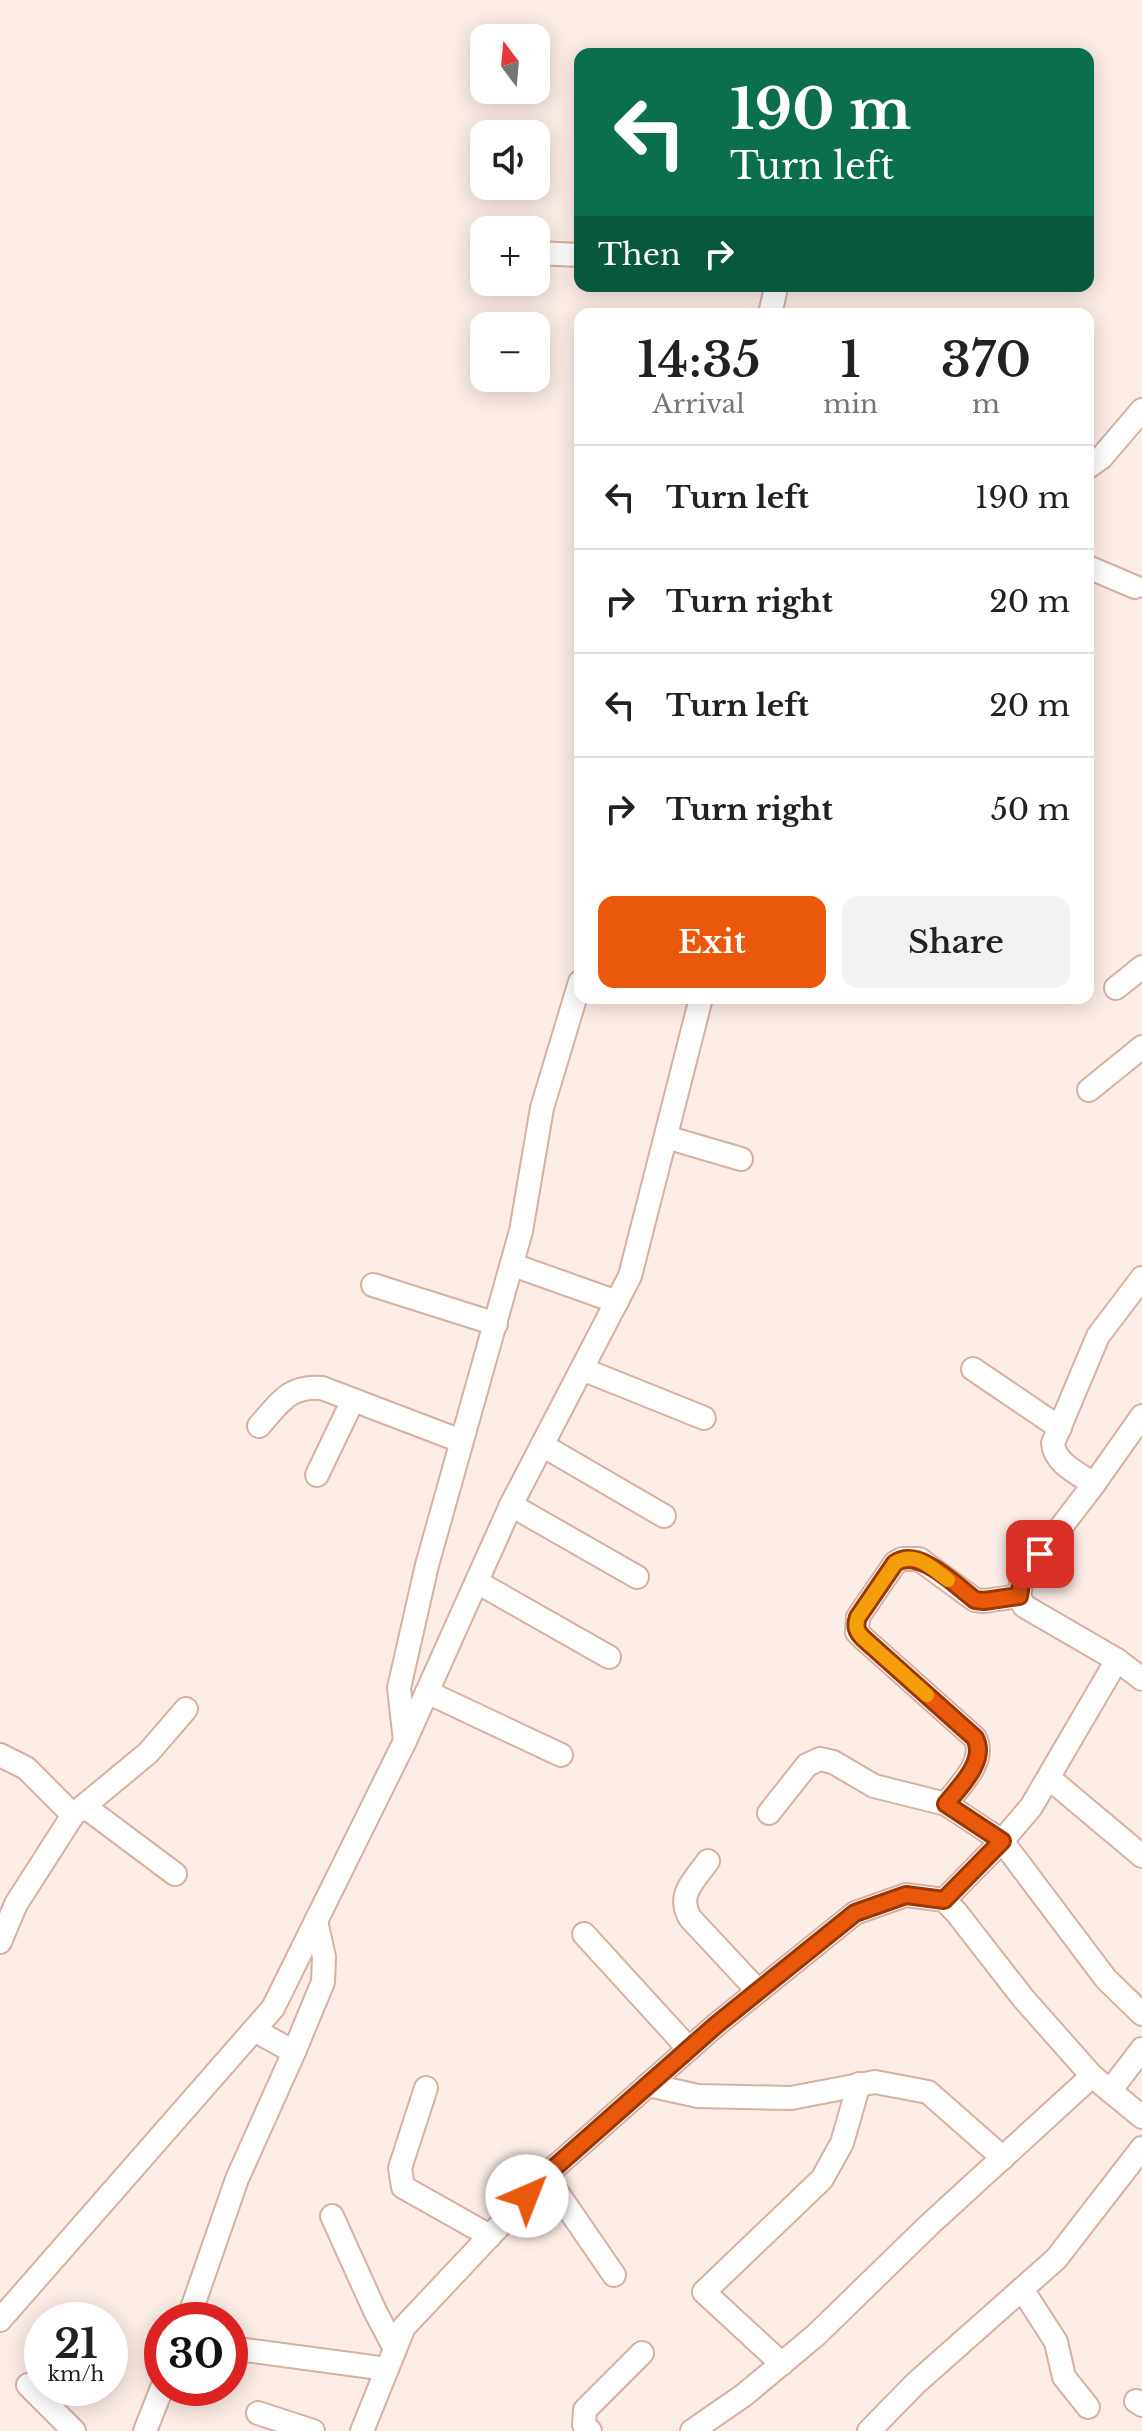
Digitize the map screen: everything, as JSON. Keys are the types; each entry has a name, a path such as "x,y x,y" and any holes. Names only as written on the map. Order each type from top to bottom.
{"street":[{"path":"550,254 574,255"},
{"path":"1094,463 1142,410"},
{"path":"1094,570 1135,587"},
{"path":"1116,988 1142,967"},
{"path":"405,1741 399,1688 427,1565 513,1265 542,1108 574,1002"},
{"path":"0,2320 273,2008 405,1741 511,1505 630,1276 699,1004"},
{"path":"1089,1090 1142,1047"},
{"path":"666,1137 741,1159"},
{"path":"513,1265 617,1302"},
{"path":"1094,1484 1060,1461 1053,1453 1053,1443 1098,1336 1142,1278"},
{"path":"373,1285 496,1324"},
{"path":"582,1369 704,1418"},
{"path":"973,1369 1060,1428"},
{"path":"259,1426 288,1394 298,1389 322,1388 461,1441"},
{"path":"317,1475 353,1400"},
{"path":"1142,1416 1022,1578 1019,1596 1024,1606 1117,1660 1142,1679"},
{"path":"542,1445 664,1516"},
{"path":"511,1505 637,1577"},
{"path":"946,1804 976,1764 979,1746 975,1738 857,1632 858,1617 895,1563 910,1558 919,1559 975,1600 1019,1596"},
{"path":"477,1582 609,1657"},
{"path":"944,1900 1031,1807 1117,1660"},
{"path":"427,1692 561,1755"},
{"path":"0,1942 16,1904 78,1810 148,1753 186,1709"},
{"path":"0,1755 26,1768 78,1810 175,1874"},
{"path":"769,1813 807,1765 820,1759 833,1762 874,1786 946,1804 1002,1841 1106,1979 1142,2014"},
{"path":"1049,1778 1142,1856"},
{"path":"708,1861 684,1896 684,1907 690,1918 758,1991"},
{"path":"362,2431 404,2327 546,2176 689,2049 855,1913 906,1895 944,1900 1023,1998 1092,2076 1142,2117"},
{"path":"194,2302 237,2179 323,1982 324,1957 316,1921"},
{"path":"584,1934 689,2049"},
{"path":"254,2030 294,2052"},
{"path":"1110,2091 1142,2049"},
{"path":"692,2431 744,2395 816,2335 929,2225 1092,2076"},
{"path":"648,2085 698,2096 791,2098 875,2082 928,2092 1003,2158"},
{"path":"782,2364 704,2292 822,2179 842,2143 859,2084"},
{"path":"426,2088 400,2168 403,2187 490,2236"},
{"path":"869,2431 916,2383 1056,2259 1142,2148"},
{"path":"546,2176 614,2275"},
{"path":"332,2216 391,2359"},
{"path":"1022,2289 1056,2342 1064,2377 1088,2407"},
{"path":"248,2349 391,2359"},
{"path":"588,2430 582,2417 585,2410 642,2353"},
{"path":"49,2406 74,2431"},
{"path":"145,2431 155,2406"},
{"path":"258,2413 288,2427 313,2431"}],"slow traffic":[{"path":"927,1695 863,1638 857,1632 856,1624 895,1563 902,1559 919,1559 948,1580"}],"route":[{"path":"527,2196 554,2168 716,2025 855,1913 906,1895 944,1900 1002,1841 946,1804 976,1764 979,1746 975,1738 863,1638 857,1632 856,1624 895,1563 902,1559 919,1559 975,1600 984,1601 1019,1596 1022,1578 1040,1554"}]}
